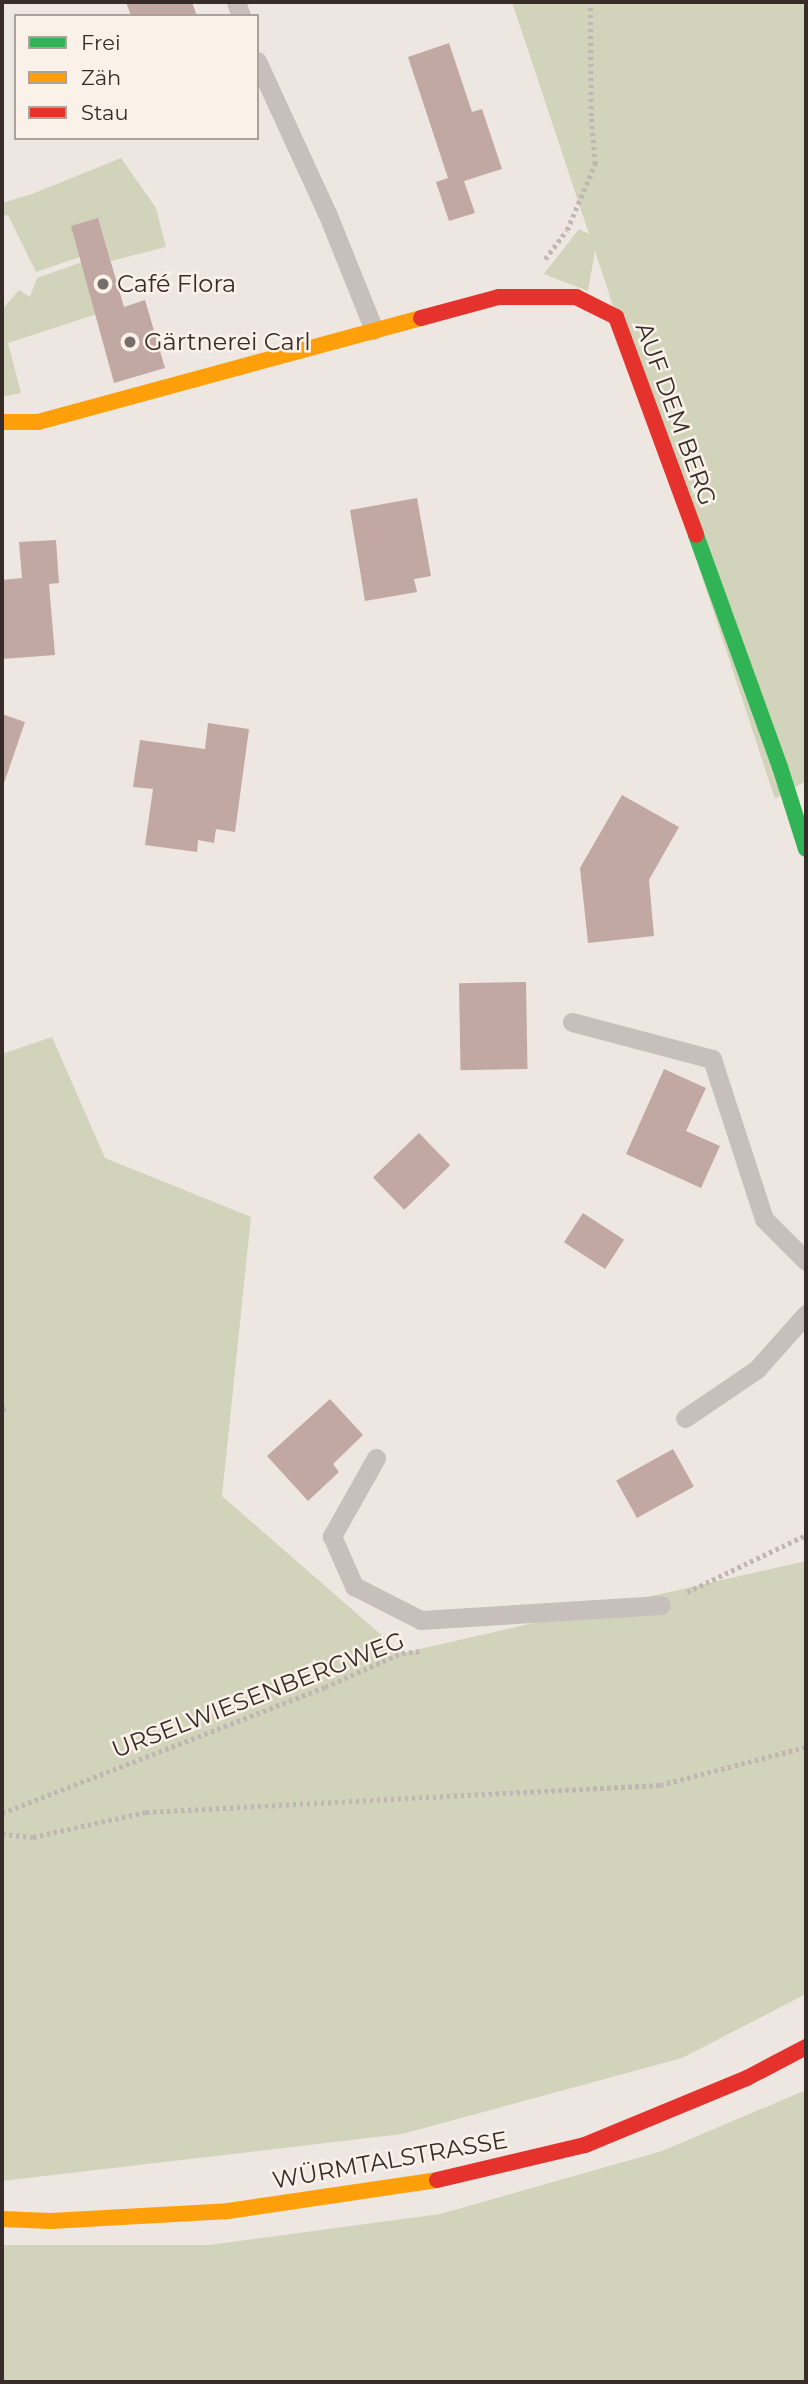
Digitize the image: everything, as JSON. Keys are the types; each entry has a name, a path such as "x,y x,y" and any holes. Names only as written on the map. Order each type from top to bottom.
{"street":[{"name":"AUF DEM BERG","path":"2,422 38,422 499,297 576,297 616,317 776,754 806,849"},
{"name":"WÜRMTALSTRASSE","path":"2,2219 51,2221 228,2211 428,2182 585,2145 747,2078 806,2047"}],"lane":[{"path":"259,65 327,213 374,330"},
{"path":"572,1022 712,1059 764,1219 806,1261"},
{"path":"685,1418 757,1369 806,1314"},
{"path":"376,1458 331,1536 354,1586 421,1620 660,1605"}],"path":[{"path":"539,267 567,230 595,164 591,116 590,2"},
{"path":"2,1407 5,1408 2,1414"},
{"path":"660,1605 806,1535"},
{"name":"URSELWIESENBERGWEG","path":"2,1813 325,1687 402,1653 428,1650"},
{"path":"2,1834 33,1837 146,1812 660,1785 806,1747"}],"green space":[{"path":"512,2 803,2 806,27 806,781 775,799 595,251 588,291 544,274 579,229 589,234"},
{"path":"121,158 156,208 166,247 111,261 98,219 80,257 36,272 8,215 2,216 2,203 32,194"},
{"path":"82,262 97,314 8,343 21,393 2,397 2,310 19,290 30,297 37,278"},
{"path":"52,1037 105,1158 251,1217 222,1496 402,1653 806,1561 806,1994 682,2058 402,2134 2,2181 2,1054"},
{"path":"806,2090 806,2382 2,2382 2,2245 209,2245 440,2214 662,2151"}],"building":[{"path":"126,2 192,2 196,14 130,14"},
{"path":"449,43 472,112 482,109 502,169 464,181 475,213 449,221 436,182 448,178 408,57"},
{"path":"98,218 124,307 145,300 165,368 114,383 71,226"},
{"path":"417,498 431,576 414,579 417,592 365,601 350,510"},
{"path":"56,540 59,583 49,584 55,655 2,659 2,580 22,578 19,542"},
{"path":"2,714 25,722 2,789"},
{"path":"208,723 249,729 235,832 216,829 214,843 198,840 197,852 145,845 153,789 133,787 140,740 205,749"},
{"path":"622,795 679,827 649,880 654,936 588,943 580,868"},
{"path":"526,982 528,1069 461,1070 459,983"},
{"path":"664,1069 706,1088 686,1131 720,1146 701,1188 626,1154"},
{"path":"419,1133 450,1165 404,1210 373,1177"},
{"path":"583,1213 624,1240 605,1269 564,1242"},
{"path":"330,1399 363,1435 333,1464 339,1472 308,1501 267,1456"},
{"path":"673,1449 694,1487 637,1518 616,1481"}],"traffic: fast":[{"path":"696,535 780,767 806,849"}],"traffic: slow":[{"path":"2,422 38,422 421,318"},
{"path":"2,2219 51,2221 228,2211 437,2180"}],"traffic: jam":[{"path":"421,318 499,297 576,297 616,317 696,535"},
{"path":"437,2180 585,2145 747,2078 806,2047"}],"place":[{"name":"Café Flora","path":"103,284"},
{"name":"Gärtnerei Carl","path":"130,342"}]}
